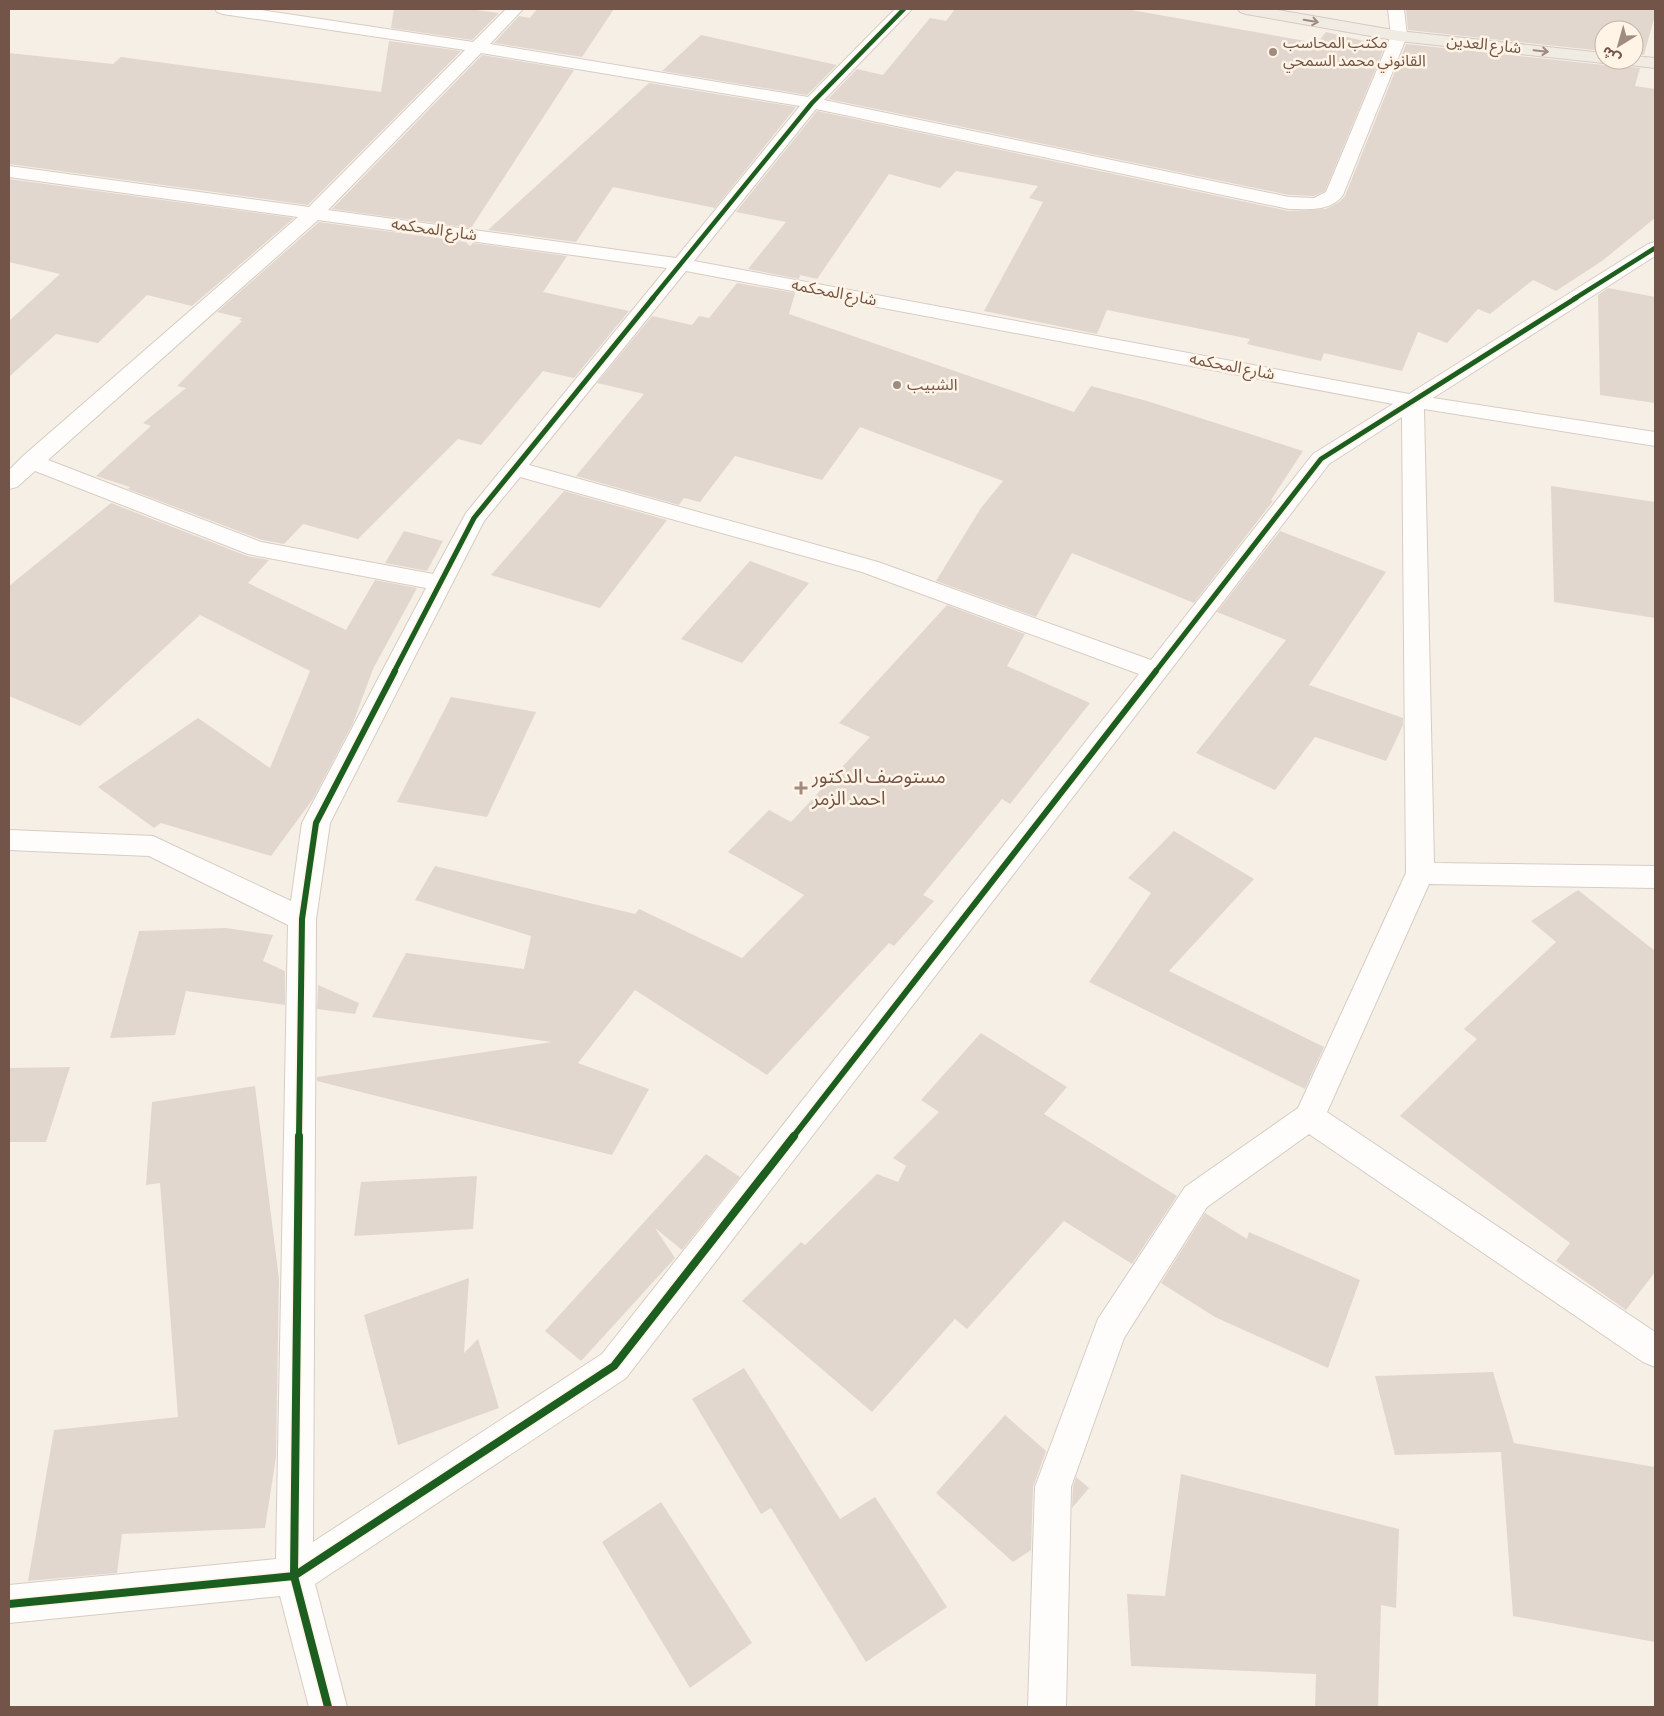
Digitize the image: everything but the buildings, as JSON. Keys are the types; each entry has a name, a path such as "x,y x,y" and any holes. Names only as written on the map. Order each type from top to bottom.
{"main road":[{"name":"شارع العدين","path":"1246,9 1398,36 1594,57"},
{"path":"1379,15 1396,14 1416,21"}],"street":[{"path":"223,9 476,47 812,103 1289,203 1317,204 1334,195 1398,36 1396,14"},
{"path":"9,482 314,213 515,9"},
{"path":"328,1707 294,1576 302,919 316,823 474,518 812,103 904,9"},
{"name":"شارع المحكمه","path":"9,171 679,264 1413,401 1655,439"},
{"path":"9,1604 294,1576 614,1366 1321,459 1655,248"},
{"path":"1047,1707 1053,1487 1110,1330 1196,1197 1309,1117 1420,873 1413,401"},
{"path":"32,460 256,549 440,583"},
{"path":"514,468 870,567 1156,671"},
{"path":"9,840 153,846 302,919"},
{"path":"1420,873 1655,877"},
{"path":"1309,1117 1655,1351"}],"cycle path":[{"path":"328,1707 294,1576 302,919 316,823 474,518 812,103 904,9"},
{"path":"9,1604 294,1576 614,1366 1321,459 1655,248"}],"place":[{"name":"مكتب المحاسب القانوني محمد السمحي","path":"1273,52"},
{"name":"الشبيب","path":"897,385"},
{"name":"مستوصف الدكتور احمد الزمر","path":"801,788"}]}
